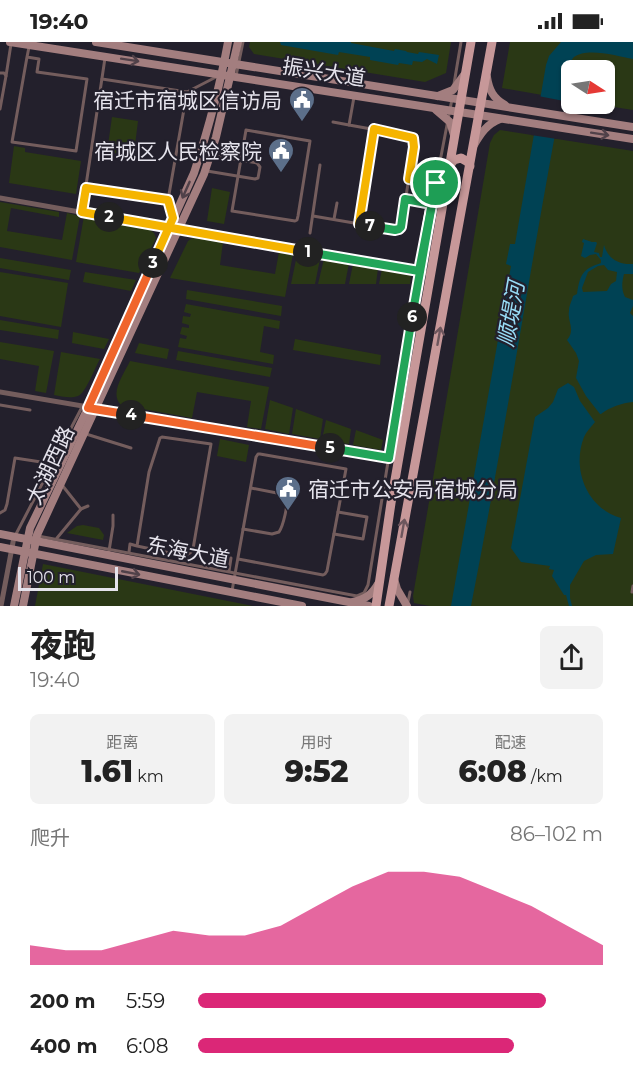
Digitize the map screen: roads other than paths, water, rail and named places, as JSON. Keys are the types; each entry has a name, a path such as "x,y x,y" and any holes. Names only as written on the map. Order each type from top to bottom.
{"main road":[{"path":"376,606 391,503 455,137 452,114 455,96 476,46 486,49 492,42"},
{"path":"389,606 492,42"},
{"path":"450,165 454,160 460,158 468,162 470,166"},
{"path":"383,558 384,563 390,566 397,561"}],"street":[{"name":"振兴大道","path":"11,42 354,95 433,108 452,114 480,115 633,139"},
{"name":"振兴大道","path":"96,42 435,96 455,96 482,104 633,127"},
{"name":"太湖西路","path":"228,42 232,63"},
{"name":"太湖西路","path":"173,224 205,170 216,137 238,42"},
{"path":"176,67 182,60 178,55"},
{"path":"280,83 276,76 283,72"},
{"name":"太湖西路","path":"33,539 30,528 54,469 88,408 173,224 230,75"},
{"path":"487,75 494,97 515,109 518,121"},
{"path":"413,105 417,99 416,93"},
{"path":"474,146 485,129 502,119"},
{"path":"0,198 173,224 432,274"},
{"path":"0,392 389,458"},
{"name":"太湖西路","path":"14,606 33,539 84,433 88,408"},
{"name":"东海大道","path":"0,534 109,552 351,603 366,604"},
{"path":"0,606 14,537"},
{"name":"东海大道","path":"0,548 302,606"},
{"name":"太湖西路","path":"23,606 28,554"},
{"path":"394,578 397,589 407,606"},
{"path":"366,604 379,581"}],"lane":[{"path":"0,109 11,42"},
{"path":"102,79 186,92 230,75 232,63 243,42"},
{"path":"455,96 461,42"},
{"path":"27,57 39,59 37,72 87,80 76,151 12,142 29,45"},
{"path":"82,212 106,57"},
{"path":"0,73 6,76"},
{"path":"173,224 168,200 186,92"},
{"path":"349,125 354,95"},
{"path":"366,604 419,271 452,114"},
{"path":"313,216 395,230 401,227 414,147 413,138 333,122"},
{"path":"359,224 374,129"},
{"path":"246,130 310,141 297,220 232,211 241,160 246,130"},
{"path":"205,170 255,179 259,176 260,164 210,155"},
{"path":"310,233 320,165"},
{"path":"409,179 436,183"},
{"path":"86,188 168,200"},
{"path":"405,199 432,204"},
{"path":"334,219 337,203"},
{"path":"0,405 30,410"},
{"path":"84,433 130,448"},
{"path":"129,553 130,544 137,546 184,556 190,553 193,549 211,444 162,436 160,438 149,472 137,546"},
{"path":"228,592 238,559 258,454 346,469 325,574 238,559"},
{"path":"0,513 5,510 7,504 15,458 41,462 54,469 14,537"},
{"path":"61,483 81,509"},
{"path":"243,529 272,534 279,532 287,503 282,494 251,488"},
{"path":"54,542 81,509 88,506"},
{"path":"334,534 363,539 367,517 338,512"},
{"path":"112,515 113,526 109,552 129,553 231,576 357,596 364,593 368,585"},
{"path":"228,592 231,558"},
{"path":"632,592 633,586"},
{"path":"407,606 410,592"}],"water":[{"path":"280,42 351,42 394,51 395,49 418,54 419,52 439,55 437,64 427,59 422,62 413,61 412,65 399,63 398,65 370,60 370,57 339,52 338,55 281,45"},
{"name":"顺堤河","path":"561,42 633,42 633,59 603,53 587,53 580,54 572,60 561,60 561,104 471,606 451,606 511,266 506,264 510,244 515,244 549,56"},
{"path":"583,239 596,242 594,252 599,253 600,257 602,257 604,245 608,254 615,260 633,264 633,274 624,274 622,285 625,297 633,300 630,313 633,316 633,402 608,409 601,414 586,396 576,378 579,361 567,340 571,332 569,307 573,296 577,294 581,277 586,270 601,263 596,254 585,258 581,256 584,243","holes":["604,265 608,270 617,272 616,281 607,291 583,292 582,288 588,272"]},
{"path":"568,383 574,387 580,401 595,422 585,435 581,450 581,475 585,486 599,506 621,518 613,554 596,555 584,561 570,585 572,606 569,606 566,595 552,576 554,570 549,569 550,566 521,562 511,548 535,417 548,408 558,389"}],"place":[{"name":"宿迁市宿城区信访局","path":"302,123"},
{"name":"宿城区人民检察院","path":"281,174"},
{"name":"宿迁市公安局宿城分局","path":"288,512"}]}
